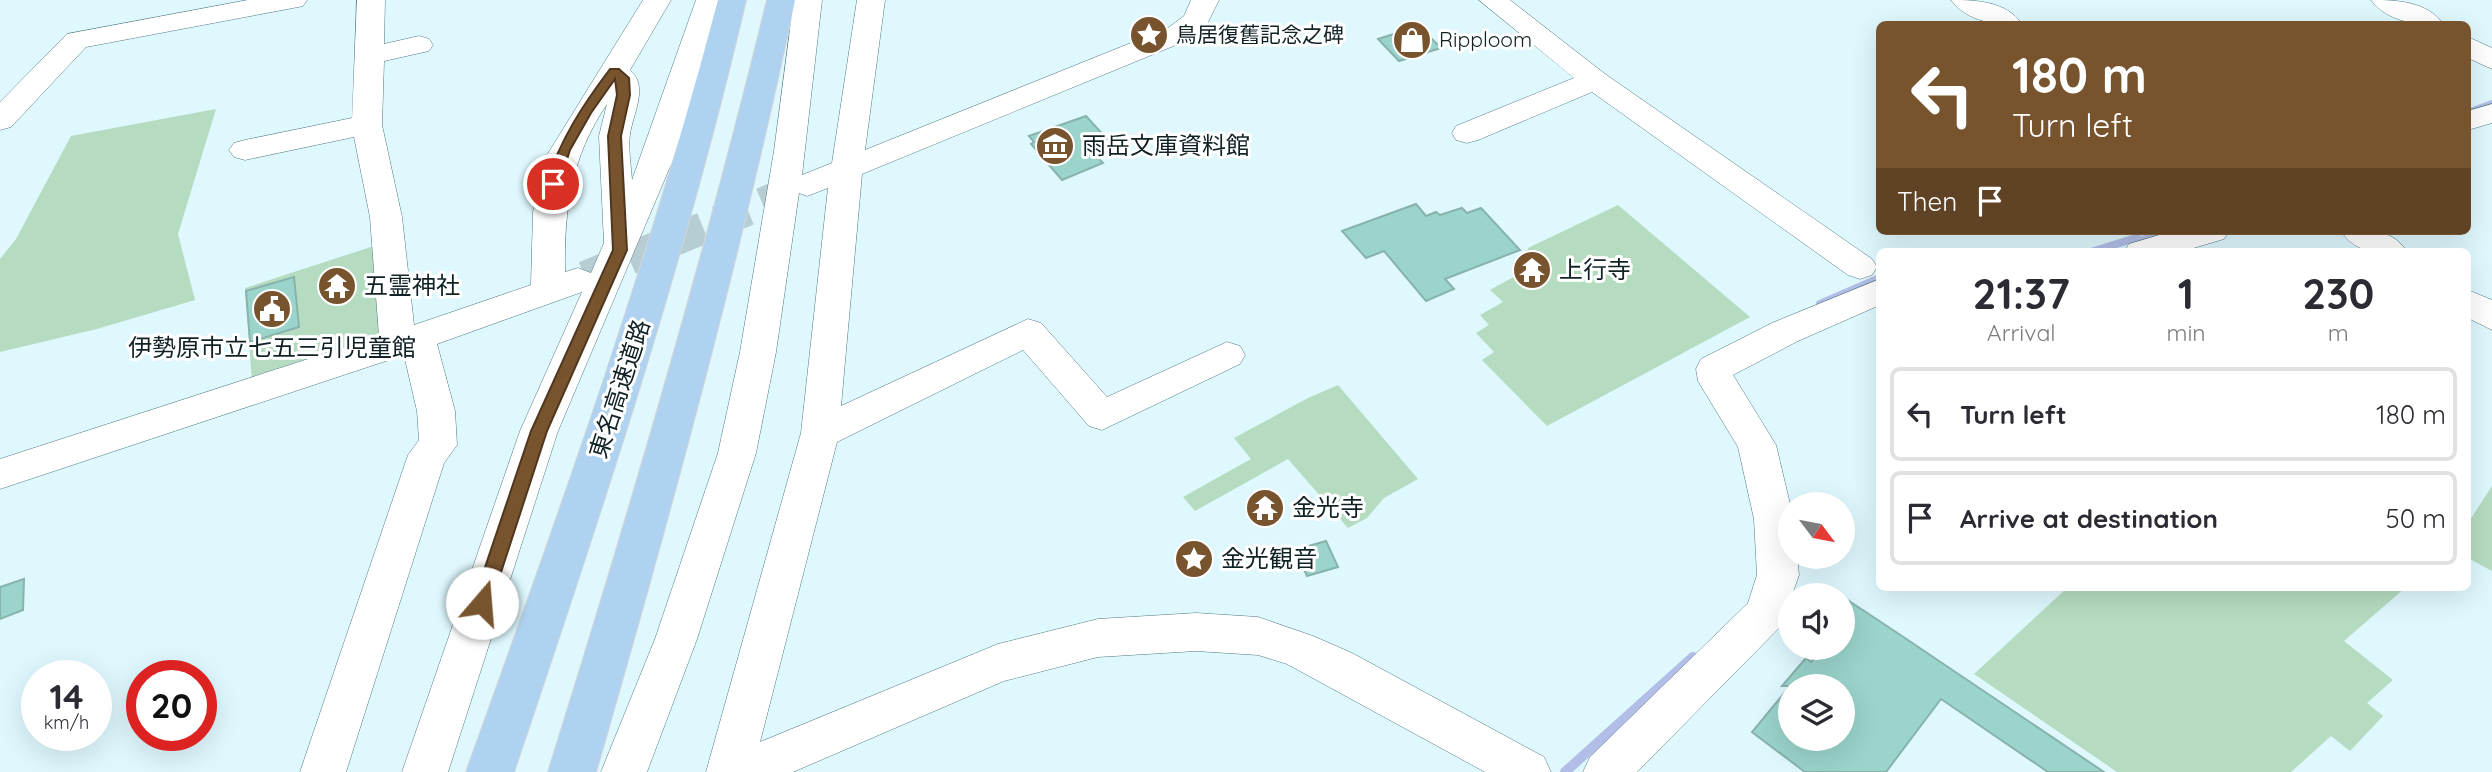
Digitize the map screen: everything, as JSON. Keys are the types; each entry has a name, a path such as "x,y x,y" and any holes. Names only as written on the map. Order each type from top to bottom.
{"highway":[{"path":"572,772 664,468 706,314 746,156 781,0"},
{"name":"東名高速道路","path":"490,772 597,461 645,309 725,1"}],"street":[{"path":"0,120 77,40 293,0"},
{"path":"323,772 427,456 438,445 436,411 407,340 367,125 371,0"},
{"path":"0,474 563,286 548,217 553,184 564,150 579,121 614,72 657,0"},
{"path":"624,772 676,639 737,453 758,352 790,151 808,0"},
{"path":"729,772 820,433 839,226 871,0"},
{"path":"807,185 1178,34 1196,20 1205,0"},
{"path":"1493,0 1595,80 1870,279 1785,332 1714,369 1716,382 1757,445 1774,519 1778,575 1766,613 1606,772"},
{"path":"1965,0 2003,21"},
{"path":"2385,0 2424,21"},
{"path":"425,772 539,431 620,250 725,1"},
{"path":"368,56 419,45"},
{"path":"2471,48 2492,60"},
{"path":"614,72 622,78 624,95 614,136 620,250"},
{"path":"1466,133 1595,80"},
{"path":"2471,120 2492,113"},
{"path":"245,150 367,125"},
{"path":"2155,248 2198,235"},
{"path":"2364,235 2384,248"},
{"path":"2471,304 2492,317"},
{"path":"820,433 1028,332 1102,415 1227,355"},
{"path":"741,772 998,663 1098,638 1196,632 1258,635 1298,649 1337,667 1528,772"}],"green space":[{"path":"216,109 178,234 195,300 97,329 0,352 0,259 16,239 71,136"},
{"path":"1618,205 1750,317 1547,426 1482,360 1494,352 1476,333 1489,325 1480,315 1503,302 1490,290 1526,270 1528,248"},
{"path":"377,245 387,332 252,381 245,288"},
{"path":"1338,385 1418,479 1384,498 1367,518 1348,528 1288,459 1195,511 1183,497 1251,459 1234,438"},
{"path":"2492,486 2492,571 2471,560 2471,518"},
{"path":"2064,591 2402,591 2344,641 2393,680 2367,703 2383,716 2350,751 2331,736 2291,772 2117,772 1974,674"}],"building":[{"path":"1419,26 1441,48 1399,61 1378,39"},
{"path":"1086,116 1107,139 1089,149 1103,163 1062,180 1031,144 1034,142 1029,136"},
{"path":"1416,204 1426,216 1462,208 1467,213 1481,208 1520,250 1445,279 1454,289 1426,301 1384,251 1366,258 1342,231"},
{"name":"伊勢原市立七五三引児童館","path":"294,277 299,327 250,342 246,291"},
{"path":"1326,541 1338,567 1307,576 1295,550"},
{"path":"24,579 23,610 0,619 0,587"},
{"path":"1855,605 2104,772 2048,772 1941,699 1886,772 1805,772 1752,732 1778,701 1778,751 1855,751 1855,674 1792,674 1804,660 1855,660"}],"waterway":[{"path":"2471,112 2492,104"},
{"path":"2104,248 2136,238 2141,240 2160,235"},
{"path":"1820,304 1876,280"},
{"path":"1565,772 1693,657"}],"tunnel":[{"path":"585,277 807,185"}],"place":[{"name":"鳥居復舊記念之碑","path":"1149,35"},
{"name":"Ripploom","path":"1412,40"},
{"name":"雨岳文庫資料館","path":"1055,146"},
{"name":"上行寺","path":"1532,270"},
{"name":"五霊神社","path":"337,286"},
{"name":"伊勢原市立七五三引児童館","path":"272,309"},
{"name":"金光寺","path":"1265,508"},
{"name":"金光観音","path":"1194,559"}],"route":[{"path":"482,603 539,431 620,250 614,136 624,95 622,78 614,72 584,111 564,150 553,184"}]}
